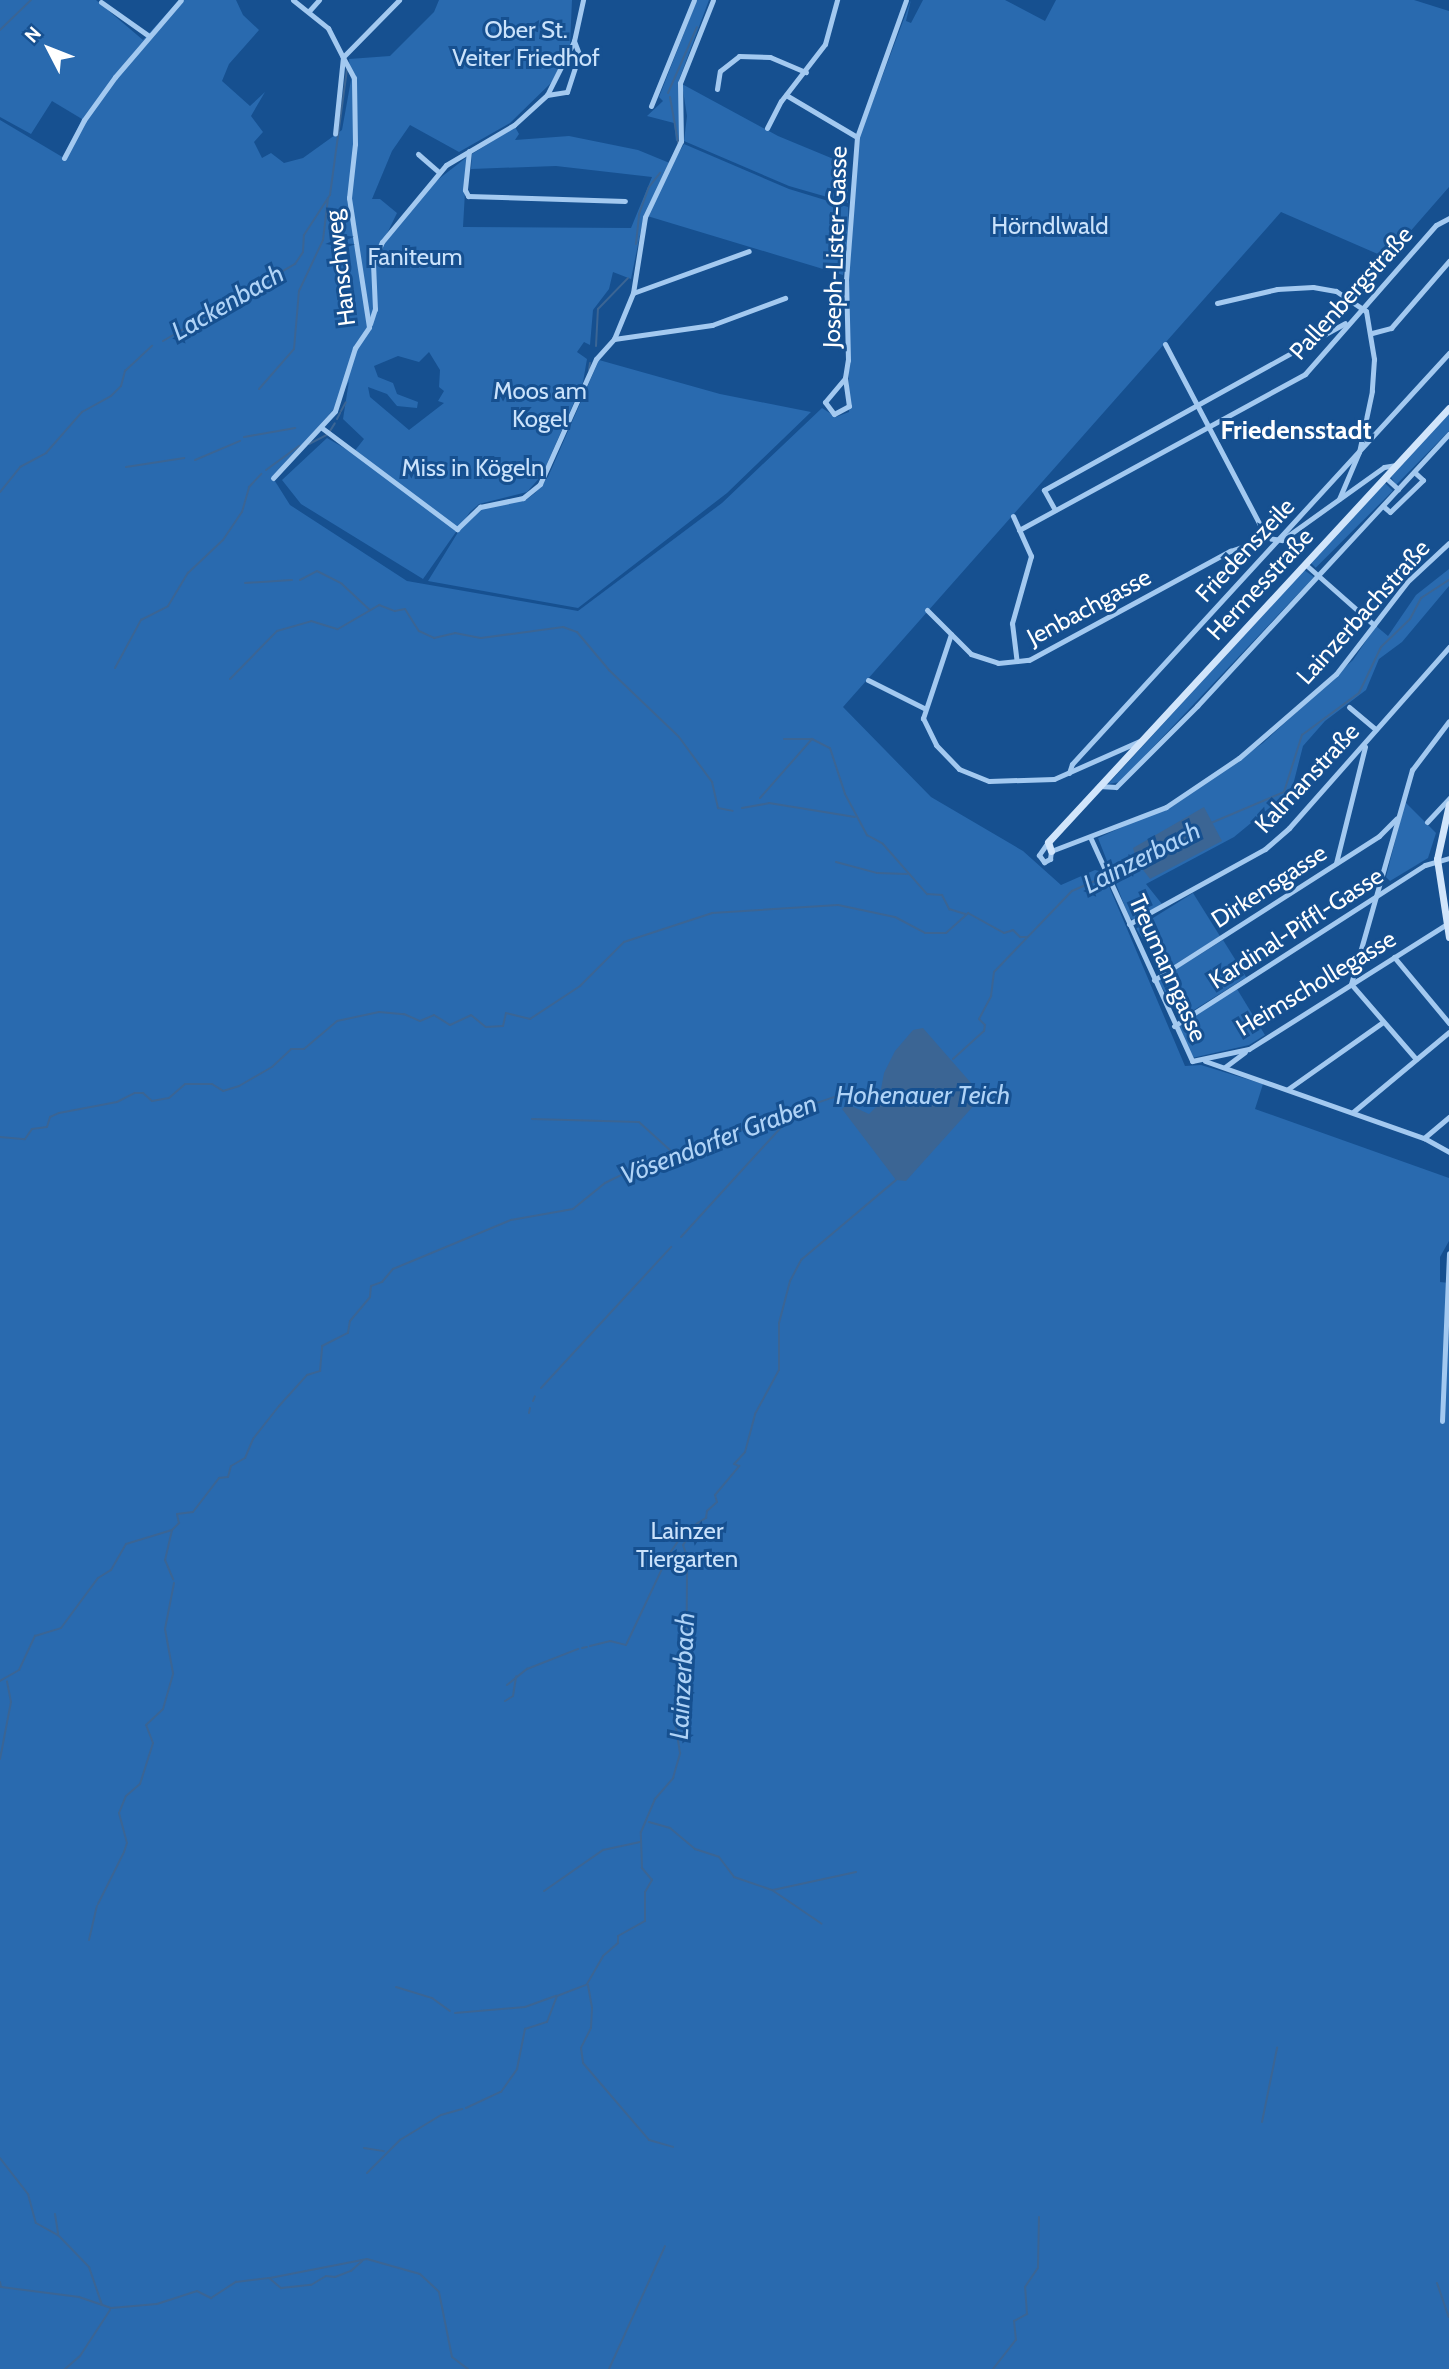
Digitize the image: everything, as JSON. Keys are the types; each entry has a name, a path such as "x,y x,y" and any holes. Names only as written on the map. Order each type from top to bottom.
{"street":[{"path":"64,158 84,120 149,36 181,0"},
{"path":"293,0 328,28 346,61"},
{"path":"309,11 319,0"},
{"path":"335,134 346,61 399,0"},
{"path":"369,327 375,309 377,251 439,172 514,124 547,95 574,41 583,0"},
{"path":"651,106 694,0"},
{"path":"323,428 457,529 480,507 523,498 540,484 596,359 614,338 633,293 645,217 681,141 680,83 713,0"},
{"path":"767,128 786,95 806,72 829,35 837,0"},
{"name":"Joseph-Lister-Gasse","path":"845,377 825,401 834,414 849,406 845,377 846,280 857,137 906,0"},
{"path":"101,2 149,36"},
{"path":"547,95 567,92 579,54 574,41"},
{"path":"717,89 723,67 739,56 770,57 806,72"},
{"name":"Hanschweg","path":"273,478 323,428 341,399 347,368 369,327 349,198 355,129 346,61"},
{"path":"786,95 857,137"},
{"path":"469,151 465,190 468,196 625,201"},
{"path":"418,155 439,172"},
{"name":"Pallenbergstraße","path":"1019,530 1305,374 1436,225 1449,218"},
{"path":"633,293 749,251"},
{"path":"1372,333 1391,328 1449,261"},
{"path":"1217,303 1277,289 1313,287 1336,291 1362,307 1372,333 1372,391 1359,452 1339,499"},
{"path":"614,338 712,325 785,298"},
{"path":"1055,510 1044,490 1351,319"},
{"path":"1165,344 1267,538 1278,541 1384,467 1396,465"},
{"name":"Friedenszeile","path":"1069,773 1072,764 1449,353"},
{"name":"Hermesstraße","path":"1048,842 1449,408"},
{"name":"Hermesstraße","path":"1100,786 1116,787 1319,575 1449,434"},
{"name":"Hermesstraße","path":"1383,506 1390,512 1423,480 1414,472"},
{"path":"1385,477 1398,489"},
{"path":"1013,516 1031,556 1012,623 1017,661"},
{"name":"Jenbachgasse","path":"927,610 971,654 987,662 1029,660 1230,551 1267,538"},
{"name":"Lainzerbachstraße","path":"1051,851 1093,838 1166,807 1239,758 1336,674 1407,582 1449,543"},
{"path":"1305,564 1374,625"},
{"path":"951,634 924,708 926,727 941,751 974,776 989,781 1054,779 1142,740"},
{"name":"Kalmanstraße","path":"1129,924 1265,849 1366,744 1449,647"},
{"path":"868,680 924,708"},
{"path":"1349,707 1376,730"},
{"path":"1416,1059 1351,984 1399,816 1419,757 1449,721"},
{"path":"1336,863 1366,744"},
{"path":"1427,822 1449,798"},
{"path":"1449,804 1437,859 1444,925 1449,937"},
{"name":"Dirkensgasse","path":"1154,980 1380,836 1399,816"},
{"name":"Treumanngasse","path":"1093,838 1189,1059 1202,1060"},
{"path":"1048,842 1050,859 1041,860 1041,850 1048,842"},
{"path":"1437,859 1449,858"},
{"name":"Kardinal-Piffl-Gasse","path":"1174,1026 1437,859"},
{"name":"Heimschollegasse","path":"1202,1060 1249,1049 1444,925"},
{"path":"1394,957 1449,1023"},
{"path":"1288,1089 1383,1022"},
{"path":"1353,1112 1449,1032"},
{"path":"1225,1067 1249,1049"},
{"path":"1202,1060 1424,1138 1449,1152"},
{"path":"1424,1138 1449,1117"},
{"path":"1442,1422 1449,1253"}],"green space":[{"name":"Lainzer Tiergarten","path":"0,0 96,0 143,40 179,0 236,0 243,15 259,30 229,64 222,81 250,106 265,92 251,116 263,132 254,142 262,158 271,153 284,163 303,158 342,130 351,80 349,59 390,56 434,12 439,0 572,0 570,45 552,82 510,123 459,152 410,125 392,151 372,199 380,199 397,213 382,244 431,185 467,157 463,227 631,228 652,177 556,166 471,169 472,154 515,127 519,134 515,140 569,136 638,150 672,164 684,144 789,189 848,207 849,241 843,275 644,215 631,279 613,272 609,289 593,310 590,345 584,342 577,352 587,359 583,382 542,475 527,492 479,504 470,512 423,579 301,504 282,480 327,438 353,453 364,439 343,419 349,381 335,408 273,478 290,505 407,581 578,611 722,503 822,408 836,417 849,412 848,290 858,141 911,0 906,21 911,23 923,0 1005,0 1045,21 1056,0 1414,0 1449,11 1449,187 1387,258 1281,212 843,707 931,797 1023,851 1061,885 1095,870 1103,872 1185,1066 1201,1065 1263,1084 1255,1109 1449,1178 1449,1241 1440,1257 1440,1282 1449,1283 1449,2369 0,2369 0,120 64,158 82,119 52,101 31,134 0,117","holes":["429,352 440,370 439,387 444,391 438,401 444,403 409,430 370,397 368,387 387,394 397,406 417,408 418,402 397,394 393,383 378,377 374,366 398,356 419,362"]},
{"path":"697,0 709,0 679,80 680,140 676,141 674,123 647,116 663,101 659,97"},
{"path":"682,84 778,136 848,165 848,203 789,186 684,141 687,116"},
{"path":"599,360 720,394 811,412 727,493 578,608 428,581 460,529 482,508 526,500 548,477"},
{"path":"1449,414 1449,431 1396,485 1391,477"},
{"path":"1385,483 1393,491 1316,568 1308,560"},
{"path":"1449,569 1449,586 1402,642 1379,659 1366,690 1325,721 1303,746 1293,785 1285,795 1234,837 1146,884 1162,904 1133,920 1129,917 1098,838 1180,801 1263,743 1353,660 1376,626 1388,636 1416,595"},
{"path":"1304,570 1314,577 1120,782 1108,784"},
{"path":"1405,802 1436,833 1428,858 1390,881 1386,877"},
{"path":"1193,893 1220,936 1163,972 1136,929"},
{"path":"1223,940 1246,977 1181,1018 1158,981"},
{"path":"1237,989 1265,1035 1249,1045 1192,1058 1178,1026"}],"water":[{"path":"1204,807 1222,841 1150,879 1137,862 1133,848"},
{"name":"Hohenauer Teich","path":"923,1028 978,1091 977,1102 906,1181 896,1180 842,1109 847,1104 869,1114 878,1105 884,1073 895,1051 913,1030"}],"waterway":[{"path":"0,30 31,0"},
{"path":"668,93 697,27"},
{"name":"Lackenbach","path":"163,341 295,264 303,252 304,235 330,195 347,70"},
{"path":"670,97 678,142"},
{"path":"636,244 639,214 649,187 660,173"},
{"path":"259,389 294,349 299,291 323,240 328,198"},
{"path":"596,346 598,309 628,278"},
{"name":"Lackenbach","path":"0,492 20,467 46,453 82,412 111,396 121,386 125,371 152,346"},
{"path":"589,370 590,363"},
{"path":"341,411 346,402"},
{"path":"337,419 340,413"},
{"path":"330,431 335,423"},
{"path":"244,437 295,428"},
{"path":"309,444 327,435"},
{"path":"195,460 240,441"},
{"path":"266,470 299,446"},
{"path":"126,467 184,458"},
{"path":"115,668 141,620 168,606 188,573 223,540 242,512 249,487 261,474"},
{"path":"300,580 317,571 342,584 370,610"},
{"path":"245,583 292,580"},
{"name":"Lainzerbach","path":"1211,823 1284,792 1302,735 1359,693 1381,647 1410,619 1421,598 1449,580"},
{"path":"230,679 277,631 311,621 338,629 379,605 395,611 405,609 419,631 434,638 455,633 481,638 563,627 577,632 609,670 679,737 712,782 718,808 733,811"},
{"path":"784,739 812,739 830,748 845,794 867,835 883,844 927,894 942,895 949,909 965,914"},
{"path":"760,798 812,739"},
{"path":"742,808 769,803 855,817"},
{"path":"836,862 877,873 907,874"},
{"name":"Lainzerbach","path":"953,1059 984,1031 985,1025 979,1019 991,996 994,972 1072,891 1138,862"},
{"path":"0,1137 25,1139 32,1129 47,1127 50,1117 59,1113 117,1102 135,1093 143,1093 152,1101 169,1098 185,1084 212,1084 223,1091 239,1086 272,1067 291,1049 304,1049 337,1021 379,1012 404,1014 420,1021 434,1015 450,1025 471,1015 486,1027 503,1026 506,1013 530,1019 580,986 624,942 712,913 838,905 895,917 925,933 946,933 968,913 1004,933 1013,930 1020,937 1027,937"},
{"name":"Vösendorfer Graben","path":"0,1681 19,1670 35,1636 61,1628 98,1578 111,1570 126,1544 172,1530 179,1523 177,1514 193,1512 219,1478 228,1477 231,1466 245,1458 253,1439 279,1406 307,1375 320,1371 322,1346 348,1333 350,1321 370,1297 371,1286 382,1282 393,1269 511,1220 573,1209 605,1183 634,1169 659,1161 665,1165 675,1154 726,1139 746,1127 846,1093 879,1092"},
{"path":"681,1237 796,1111"},
{"path":"532,1119 639,1122 670,1150"},
{"name":"Lainzerbach","path":"590,1646 610,1641 626,1645 668,1556 685,1531 706,1518 707,1511 717,1502 715,1495 739,1466 734,1464 745,1452 755,1414 779,1370 779,1323 790,1281 801,1260 896,1180"},
{"path":"541,1388 671,1247"},
{"path":"533,1401 535,1396"},
{"path":"529,1413 530,1408"},
{"name":"Lainzerbach","path":"587,1984 603,1956 618,1943 618,1936 645,1921 645,1892 652,1880 642,1868 641,1832 655,1799 673,1778 680,1753 675,1720 685,1706 687,1567 678,1566 686,1554 683,1545 698,1523"},
{"path":"172,1530 165,1560 173,1579"},
{"path":"98,1904 127,1843 119,1813 126,1796 140,1784 153,1743 146,1725 163,1709 173,1673 165,1629 174,1583"},
{"path":"582,1648 587,1647"},
{"path":"507,1685 527,1669 578,1649"},
{"path":"505,1701 513,1696 516,1676"},
{"path":"0,1759 11,1702 7,1681"},
{"path":"649,1822 670,1828 695,1849 719,1857 734,1877 772,1890 822,1924"},
{"path":"544,1891 603,1850 640,1842"},
{"path":"773,1890 856,1872"},
{"path":"89,1940 97,1906"},
{"name":"Lainzerbach","path":"466,2108 501,2092 517,2069 525,2029 547,2022 557,1996 586,1985"},
{"path":"588,1985 592,2008 591,2028 581,2048 583,2063 649,2140 673,2147"},
{"path":"396,1987 432,1998 450,2011"},
{"path":"455,2013 525,2007 556,1996"},
{"path":"1262,2122 1277,2048"},
{"name":"Lainzerbach","path":"367,2173 400,2140 441,2115 462,2109"},
{"path":"364,2148 384,2151"},
{"path":"0,2158 28,2194 36,2223 58,2235 89,2267 102,2305"},
{"path":"55,2214 58,2234"},
{"path":"993,2369 1016,2340 1014,2321 1027,2314 1025,2287 1038,2268 1039,2217"},
{"path":"609,2369 665,2246"},
{"path":"270,2278 367,2259 420,2274 439,2292 452,2357 468,2369"},
{"path":"0,2282 1,2287 79,2297 111,2308 157,2304 197,2291 211,2298 236,2282 269,2278 281,2288 311,2285 326,2276 335,2277 351,2271 362,2261"},
{"path":"1437,2283 1449,2317"},
{"path":"65,2369 80,2356 110,2310"}],"district":[{"name":"Friedensstadt","path":"1296,431"}],"park label":[{"name":"Ober St. Veiter Friedhof","path":"526,44"},
{"name":"Hörndlwald","path":"1050,226"},
{"name":"Faniteum","path":"415,257"},
{"name":"Moos am Kogel","path":"540,405"},
{"name":"Miss in Kögeln","path":"473,468"}]}
